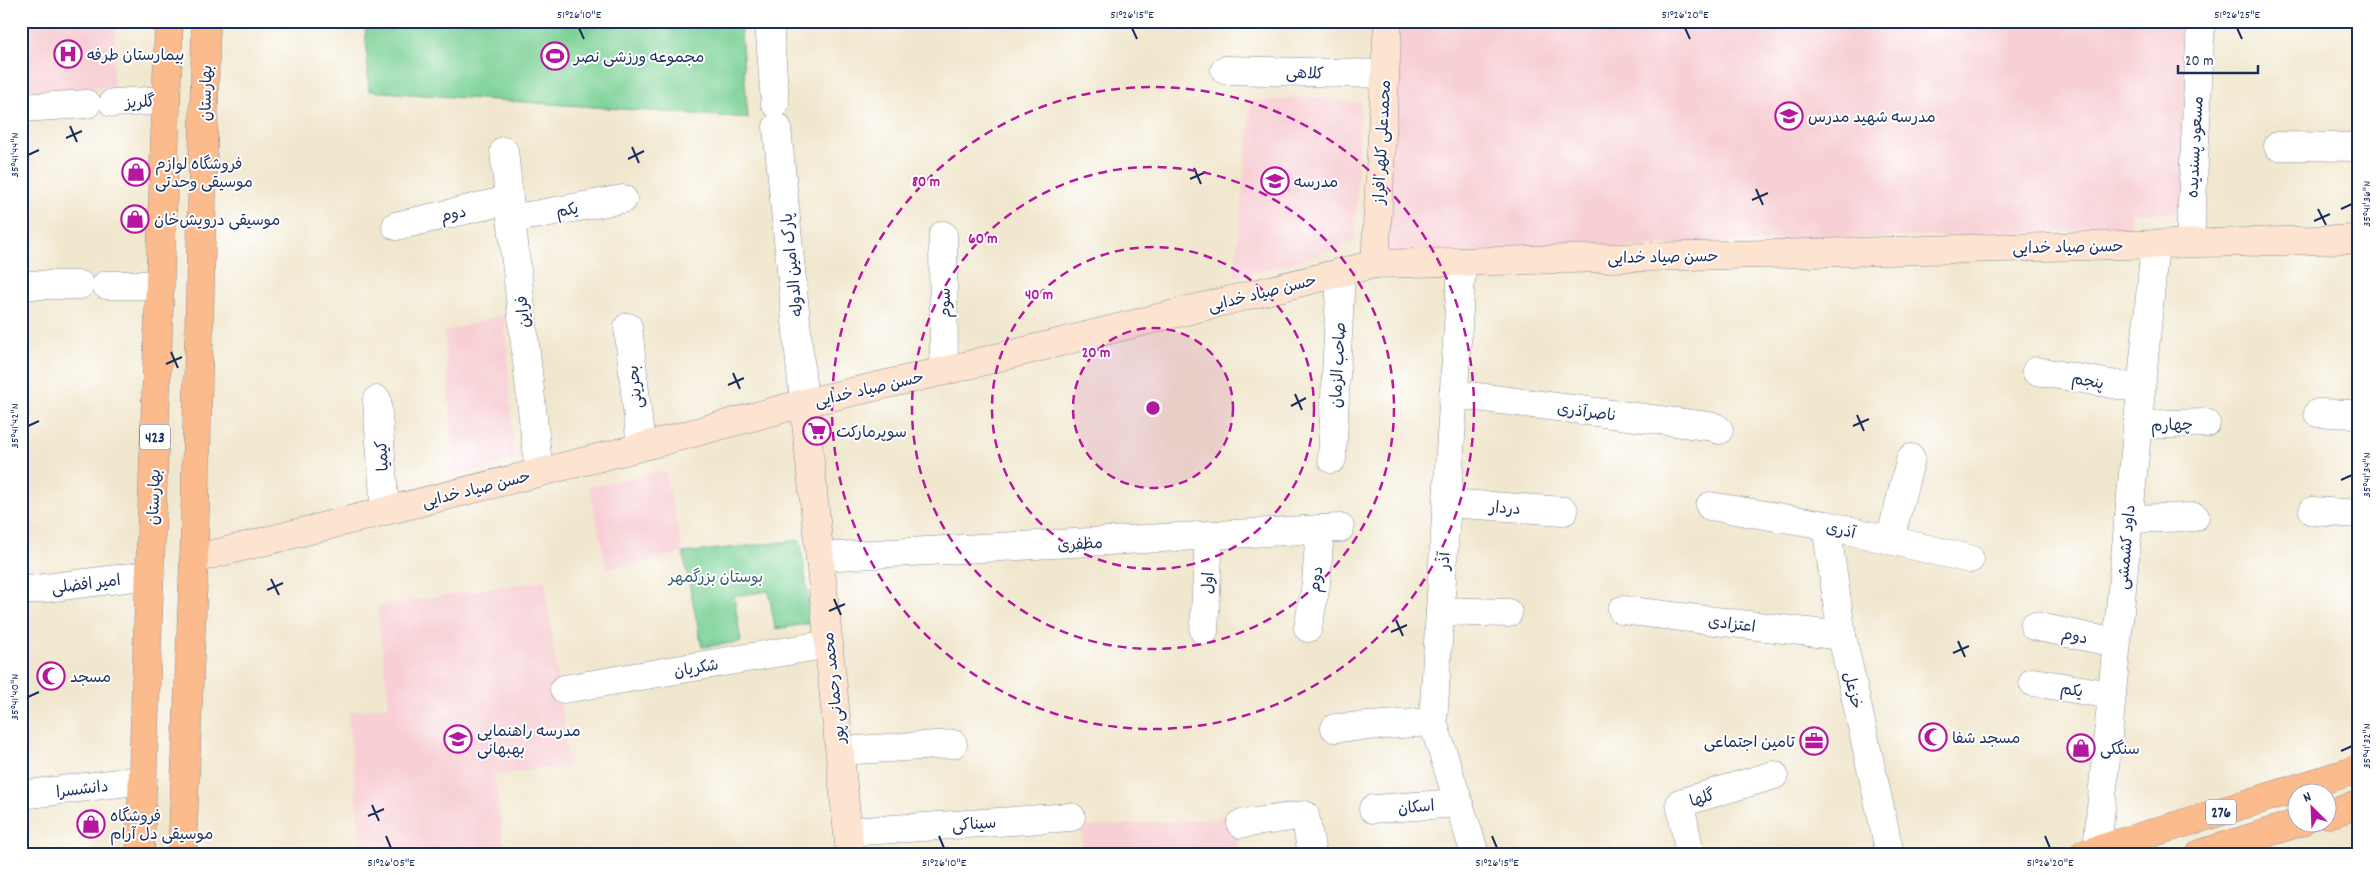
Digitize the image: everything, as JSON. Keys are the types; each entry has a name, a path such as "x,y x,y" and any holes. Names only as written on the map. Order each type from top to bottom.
{"main road":[{"name":"بهارستان","path":"140,854 169,21"},
{"name":"بهارستان","path":"182,854 194,559 206,21"},
{"name":"276","path":"2090,852 2359,769"},
{"path":"2338,811 2359,805"},
{"name":"276","path":"2200,854 2288,826"}],"street":[{"name":"پارک امین الدوله","path":"769,21 776,115 804,403"},
{"name":"محمدعلی کلهر افراز","path":"1375,264 1388,21"},
{"name":"مسعود پسندیده","path":"2190,243 2201,21"},
{"name":"کلاهی","path":"1225,70 1385,74"},
{"name":"گلریز","path":"21,108 166,100"},
{"path":"2278,146 2359,147"},
{"name":"فراین","path":"504,151 539,473"},
{"name":"یکم","path":"510,209 622,199"},
{"name":"دوم","path":"396,226 510,209"},
{"name":"سوم","path":"943,235 944,371"},
{"name":"حسن صیاد خدایی","path":"194,559 641,447 804,403 944,371 1375,264 2359,239"},
{"name":"داود کشمشی","path":"2090,852 2111,695 2155,244"},
{"name":"آذر","path":"1462,262 1433,722 1475,854"},
{"name":"صاحب الزمان","path":"1332,459 1341,272"},
{"path":"21,285 160,285"},
{"name":"بحرینی","path":"628,327 641,447"},
{"name":"پنجم","path":"2036,371 2141,389"},
{"name":"ناصرآذری","path":"1453,394 1715,426 1719,430"},
{"name":"کیمیا","path":"377,400 385,511"},
{"name":"محمد رحمانی پور","path":"804,403 849,843"},
{"path":"2318,412 2359,414"},
{"name":"چهارم","path":"2137,425 2206,423"},
{"path":"1890,539 1911,458"},
{"name":"دردار","path":"1447,503 1564,511"},
{"name":"آذری","path":"1710,506 1826,525 1970,559"},
{"path":"2313,511 2359,514"},
{"path":"2128,519 2195,516"},
{"name":"خزعل","path":"1826,525 1842,636 1890,854"},
{"name":"دوم","path":"1308,628 1316,584 1330,529"},
{"name":"مظفری","path":"820,557 1330,529"},
{"name":"اول","path":"1204,631 1209,536"},
{"name":"امیر افضلی","path":"21,590 150,575"},
{"name":"اعتزادی","path":"1622,610 1842,636"},
{"path":"1440,611 1508,613"},
{"name":"دوم","path":"2034,626 2116,644"},
{"name":"شکریان","path":"564,689 829,644"},
{"name":"یکم","path":"2033,682 2111,695"},
{"path":"1335,728 1433,722"},
{"path":"840,751 953,744"},
{"name":"گلها","path":"1690,854 1680,803 1774,776"},
{"name":"دانشسرا","path":"21,795 143,780"},
{"name":"اسکان","path":"1373,810 1458,803"},
{"path":"1241,824 1305,815 1312,854"},
{"name":"سیناکی","path":"849,843 1071,816"}],"shaded area":[{"name":"بیمارستان طرفه","path":"21,21 116,21 113,87 21,93"},
{"name":"مدرسه شهید مدرس","path":"1395,21 2189,21 2185,214 2131,212 2131,229 1385,255"},
{"path":"1313,97 1361,103 1355,242 1299,261 1234,277 1251,101"},
{"path":"505,314 514,460 455,476 444,332"},
{"path":"665,470 683,553 607,569 589,487"},
{"name":"مدرسه راهنمایی بهبهانی","path":"545,580 569,765 494,775 505,854 361,854 348,712 389,706 377,606"},
{"path":"1234,817 1239,854 1083,854 1081,827"}],"green space":[{"name":"مجموعه ورزشی نصر","path":"365,21 740,21 748,118 369,91"},
{"name":"بوستان بزرگمهر","path":"800,540 812,623 775,629 769,591 734,596 741,642 702,647 683,553"}],"place":[{"name":"بیمارستان طرفه","path":"68,54"},
{"name":"مجموعه ورزشی نصر","path":"555,56"},
{"name":"مدرسه شهید مدرس","path":"1789,116"},
{"name":"فروشگاه لوازم موسیقی وحدتی","path":"136,172"},
{"name":"مدرسه","path":"1275,181"},
{"name":"موسیقی درویش‌خان","path":"135,219"},
{"name":"سوپرمارکت","path":"817,431"},
{"name":"مسجد","path":"51,676"},
{"name":"مسجد شفا","path":"1933,737"},
{"name":"مدرسه راهنمایی بهبهانی","path":"458,739"},
{"name":"تامین اجتماعی","path":"1814,741"},
{"name":"سنگکی","path":"2081,748"},
{"name":"فروشگاه موسیقی دل آرام","path":"91,824"}]}
